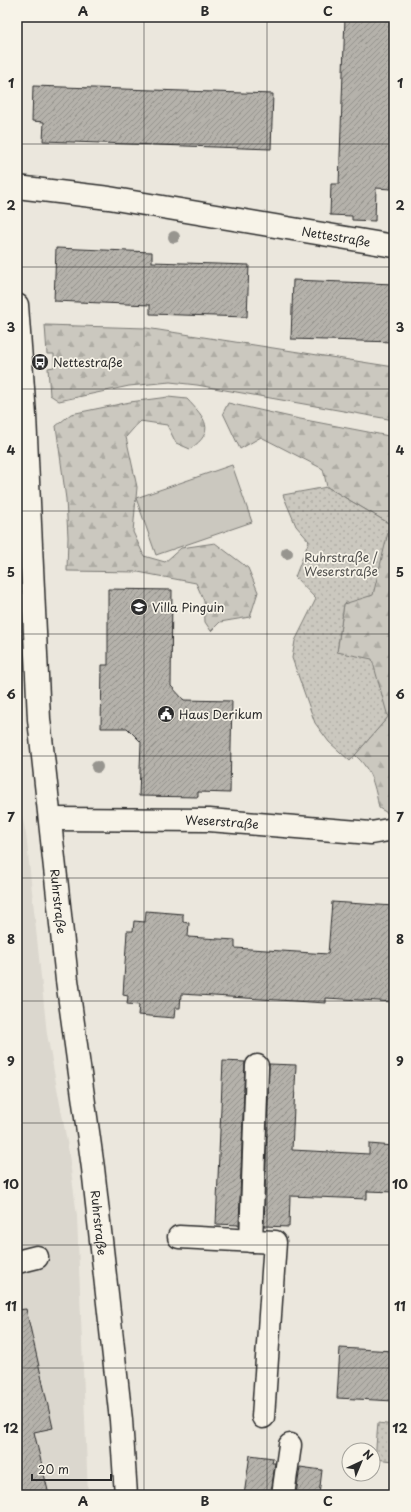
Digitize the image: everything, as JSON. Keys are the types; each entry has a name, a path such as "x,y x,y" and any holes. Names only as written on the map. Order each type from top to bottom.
{"street":[{"name":"Nettestraße","path":"17,187 109,198 394,246"},
{"name":"Ruhrstraße","path":"17,305 25,416 39,719 66,980 92,1168 121,1420 126,1495"},
{"name":"Weserstraße","path":"50,819 209,820 371,833 394,829"},
{"path":"251,1240 257,1066"},
{"path":"179,1236 275,1242 263,1417"},
{"path":"283,1495 290,1446"}],"shaded area":[{"path":"17,793 26,834 47,1034 68,1147 77,1216 88,1495 17,1495"}],"green space":[{"path":"45,325 146,328 394,367 394,420 197,385 170,382 129,386 59,401 50,395 48,368 54,367 54,354 47,354"},
{"path":"168,397 187,399 203,418 206,430 198,442 190,449 176,443 167,425 140,421 126,437 137,487 133,532 144,556 165,562 181,548 215,543 248,568 258,592 250,617 220,622 211,631 205,622 204,601 196,583 138,572 67,571 68,537 66,499 56,426 71,414 130,402"},
{"path":"228,403 295,418 394,437 394,814 389,814 379,808 372,779 361,761 355,755 388,717 337,652 344,604 390,524 327,487 323,469 261,437 240,449 223,413"},
{"path":"232,465 252,522 156,555 136,498"},
{"name":"Ruhrstraße / Weserstraße","path":"327,487 390,524 373,595 344,604 337,652 372,659 388,717 350,761 329,742 315,723 292,658 295,641 316,599 295,577 309,541 296,526 283,495"},
{"path":"378,1423 394,1425 394,1461 381,1460 381,1442 376,1442"}],"building":[{"path":"345,17 394,17 394,121 391,189 376,188 375,221 352,220 352,216 330,215 331,184 339,184"},
{"path":"33,86 273,94 271,149 43,141 44,122 32,121"},
{"path":"56,248 152,252 152,262 249,265 247,317 150,314 150,305 54,301"},
{"path":"293,280 394,284 394,342 291,339"},
{"name":"Haus Derikum","path":"108,589 172,590 171,686 184,700 232,701 230,793 198,792 198,797 139,796 141,742 127,728 101,728 102,665 108,665"},
{"path":"332,902 394,906 394,1002 326,998 326,1003 181,994 180,1008 175,1008 174,1018 138,1015 139,1005 127,1004 128,996 123,995 127,931 133,931 134,921 145,922 146,911 183,914 183,922 189,923 188,937 235,940 235,948 328,954"},
{"path":"223,1061 245,1062 239,1225 216,1224"},
{"path":"269,1064 296,1065 292,1150 369,1154 369,1144 394,1146 394,1192 367,1191 367,1199 290,1196 289,1227 264,1226"},
{"path":"26,1309 53,1428 34,1432 49,1495 17,1495 17,1310"},
{"path":"340,1348 394,1351 394,1401 337,1398"},
{"path":"250,1455 273,1458 272,1463 275,1463 271,1495 244,1495"},
{"path":"300,1467 322,1470 319,1495 296,1495"}],"place":[{"name":"Nettestraße","path":"40,362"},
{"name":"Villa Pinguin","path":"139,607"},
{"name":"Haus Derikum","path":"166,714"}]}
